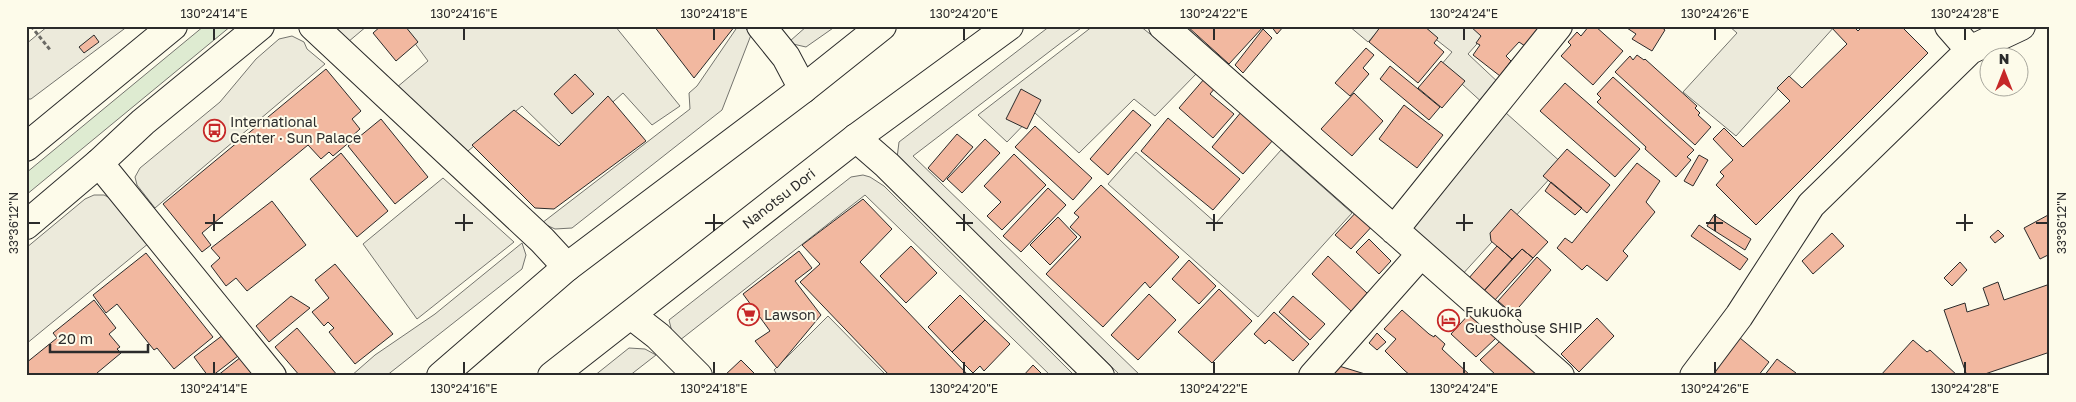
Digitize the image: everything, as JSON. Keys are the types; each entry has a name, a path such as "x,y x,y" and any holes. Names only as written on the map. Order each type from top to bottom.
{"street":[{"path":"26,147 173,26"},
{"path":"26,224 99,163 143,122 260,26"},
{"path":"313,26 542,240 567,267"},
{"path":"761,26 786,57 803,89"},
{"path":"442,376 567,267 803,89 882,26"},
{"name":"Nanotsu Dori","path":"552,376 856,138 1009,26"},
{"path":"1163,26 1560,376"},
{"path":"1394,230 1558,26"},
{"path":"1950,26 1970,50"},
{"path":"1694,376 1739,316 1811,205 1970,50 2021,26"},
{"path":"856,138 887,165 1100,376"},
{"path":"99,163 272,376"},
{"path":"1313,376 1421,254"},
{"path":"630,315 658,336 698,376"}],"path":[{"path":"31,26 51,51"}],"green space":[{"path":"204,26 231,26 26,195 26,173"}],"shaded area":[{"path":"48,26 128,26 31,99 26,99 26,44"},
{"path":"334,26 367,26 348,42"},
{"path":"402,26 615,26 680,106 652,125 623,93 563,146 522,106 468,151 396,88 428,61"},
{"path":"738,26 744,26 751,35 722,110 572,228 555,229 542,223 690,109 689,93 697,86"},
{"path":"807,26 836,26 806,47 793,44 790,41"},
{"path":"1050,26 1084,26 913,156 1141,376 1121,376 897,158 899,142"},
{"path":"1093,26 1140,26 1198,72 1155,116 1134,99 1079,153 1035,113 1007,142 978,115"},
{"path":"1349,26 1383,26 1368,42"},
{"path":"1419,26 1472,26 1483,37 1468,54 1501,85 1485,105 1441,65 1452,52"},
{"path":"1729,26 1835,26 1736,136 1683,92 1737,33"},
{"path":"292,36 304,42 307,49 325,64 155,208 137,185 135,177 140,168 220,102 256,59 279,39"},
{"path":"1506,113 1563,164 1460,277 1411,230"},
{"path":"1281,150 1352,213 1258,317 1108,184 1136,152 1216,223"},
{"path":"863,175 884,186 1075,376 1051,376 865,195 675,344 669,320 851,177"},
{"path":"443,178 514,242 417,319 363,244"},
{"path":"94,195 104,195 114,200 149,243 26,344 26,248 85,199"},
{"path":"522,243 526,255 522,269 386,376 351,376 375,355 435,314"},
{"path":"828,316 887,376 778,376 774,370"},
{"path":"629,348 645,349 656,355 629,376 594,376"}],"building":[{"path":"381,26 405,26 418,42 396,61 373,33"},
{"path":"654,26 735,26 694,78"},
{"path":"1187,26 1264,26 1229,64"},
{"path":"1271,26 1284,26 1277,34"},
{"path":"1381,26 1424,26 1438,38 1434,43 1444,52 1418,83 1369,42"},
{"path":"1470,26 1541,26 1525,46 1519,42 1506,56 1511,61 1500,76 1473,55 1480,45 1476,43 1481,36"},
{"path":"1589,26 1595,26 1623,51 1593,85 1561,56 1571,45 1568,42 1577,32 1581,36"},
{"path":"1624,26 1660,26 1665,30 1652,51 1632,39 1636,34"},
{"path":"1830,26 1853,26 1858,31 1863,26 1901,26 1928,53 1756,225 1716,185 1724,176 1720,172 1733,160 1713,139 1724,128 1743,147 1790,101 1777,88 1789,76 1802,88 1847,44"},
{"path":"1263,29 1272,38 1243,73 1235,65"},
{"path":"94,35 99,42 84,53 79,47"},
{"path":"1366,48 1374,55 1363,68 1369,74 1350,96 1335,83"},
{"path":"1637,55 1645,59 1697,106 1695,108 1700,113 1698,115 1711,127 1695,145 1615,72 1630,56 1633,60"},
{"path":"1441,61 1465,81 1442,108 1418,88"},
{"path":"1390,66 1440,107 1429,120 1380,79"},
{"path":"326,69 361,111 352,119 360,129 350,138 352,140 333,156 329,152 321,159 308,145 202,233 211,245 202,252 163,204"},
{"path":"575,74 594,94 572,114 554,94"},
{"path":"1613,77 1694,150 1687,157 1691,160 1676,177 1597,102 1601,98 1597,94"},
{"path":"1205,78 1216,87 1210,94 1234,114 1213,138 1179,108"},
{"path":"1565,83 1640,149 1615,177 1540,111"},
{"path":"1021,89 1041,100 1027,129 1006,119"},
{"path":"1354,93 1383,121 1352,156 1321,129"},
{"path":"608,96 646,141 554,209 535,208 472,145 514,110 559,146"},
{"path":"1404,105 1443,135 1417,168 1379,139"},
{"path":"1133,110 1151,125 1108,175 1090,159"},
{"path":"1242,111 1274,139 1243,174 1212,147"},
{"path":"1168,118 1240,179 1213,210 1141,151"},
{"path":"381,119 428,177 395,204 348,146"},
{"path":"1035,126 1092,178 1073,200 1015,147"},
{"path":"957,134 973,147 943,182 928,168"},
{"path":"985,139 1000,153 962,193 947,179"},
{"path":"1567,149 1610,185 1587,213 1543,176"},
{"path":"341,153 388,211 357,237 310,179"},
{"path":"1014,154 1046,185 1002,230 987,216 1001,202 984,186"},
{"path":"1699,155 1708,160 1693,186 1684,181"},
{"path":"1637,163 1660,181 1646,202 1655,212 1623,251 1628,256 1607,281 1587,265 1582,270 1557,248 1565,238 1572,243"},
{"path":"1551,182 1582,208 1575,215 1545,191"},
{"path":"1101,185 1179,257 1150,288 1145,282 1103,327 1046,274 1081,237 1070,227 1079,217 1074,213"},
{"path":"1048,188 1066,205 1021,252 1003,236"},
{"path":"863,199 892,229 860,262 969,376 890,376 800,282 820,264 802,245"},
{"path":"272,201 306,245 247,291 236,278 226,286 211,266 220,258 211,248"},
{"path":"1359,209 1375,223 1351,249 1335,235"},
{"path":"1511,209 1548,242 1533,258 1522,249 1512,259 1491,241 1490,233"},
{"path":"2050,214 2050,254 2040,259 2024,228"},
{"path":"1714,215 1751,239 1745,250 1707,226"},
{"path":"1058,217 1077,237 1050,265 1030,245"},
{"path":"1699,225 1748,259 1740,270 1691,236"},
{"path":"1998,230 2004,236 1995,243 1990,237"},
{"path":"1832,233 1844,246 1813,274 1802,261"},
{"path":"1369,239 1391,261 1379,274 1356,252"},
{"path":"911,246 937,273 906,303 880,276"},
{"path":"1497,246 1512,259 1483,292 1468,279"},
{"path":"1522,249 1533,258 1494,301 1483,292"},
{"path":"799,251 812,268 795,281 821,315 777,368 755,341 770,331 743,294"},
{"path":"146,253 213,337 174,369 157,348 154,350 117,304 106,313 93,295"},
{"path":"1328,256 1368,294 1352,312 1312,274"},
{"path":"1537,257 1551,270 1513,314 1498,301"},
{"path":"1189,260 1216,286 1199,304 1172,279"},
{"path":"1960,262 1967,270 1952,286 1944,278"},
{"path":"335,264 393,334 355,364 329,332 334,328 328,322 324,326 312,312 329,298 315,280"},
{"path":"1998,282 2004,300 2050,284 2050,352 1979,376 1967,376 1944,310 1965,303 1967,312 1989,305 1983,288"},
{"path":"1219,289 1252,321 1212,363 1178,332"},
{"path":"1149,294 1176,320 1138,360 1111,335"},
{"path":"960,295 985,320 952,352 928,327"},
{"path":"291,296 310,308 269,342 256,326"},
{"path":"1293,296 1325,324 1310,340 1279,312"},
{"path":"94,300 116,328 109,334 120,347 117,349 121,353 97,373 99,376 26,376 26,363 57,338 53,333"},
{"path":"1402,310 1429,334 1434,337 1435,335 1445,344 1442,349 1471,376 1411,376 1404,370 1385,351 1396,339 1384,329"},
{"path":"1274,312 1309,344 1293,361 1269,340 1265,344 1254,334"},
{"path":"1470,313 1496,338 1476,357 1451,334"},
{"path":"1597,318 1614,336 1579,372 1561,354"},
{"path":"985,320 1010,344 984,371 980,366 973,373 952,352"},
{"path":"297,328 338,376 300,376 275,347"},
{"path":"1377,333 1386,342 1377,350 1369,343"},
{"path":"223,335 238,356 212,376 208,376 194,357"},
{"path":"1740,338 1769,362 1758,376 1711,376"},
{"path":"1913,340 1927,352 1930,350 1958,376 1880,376"},
{"path":"1500,341 1539,376 1497,376 1480,360"},
{"path":"241,357 255,376 217,376"},
{"path":"1777,359 1796,373 1794,376 1764,376"},
{"path":"741,360 757,376 724,376"},
{"path":"1033,365 1044,376 1023,376"},
{"path":"1339,366 1365,374 1366,376 1330,376"}],"place":[{"name":"International Center · Sun Palace","path":"214,130"},
{"name":"Lawson","path":"748,315"},
{"name":"Fukuoka Guesthouse SHIP","path":"1449,320"}]}
